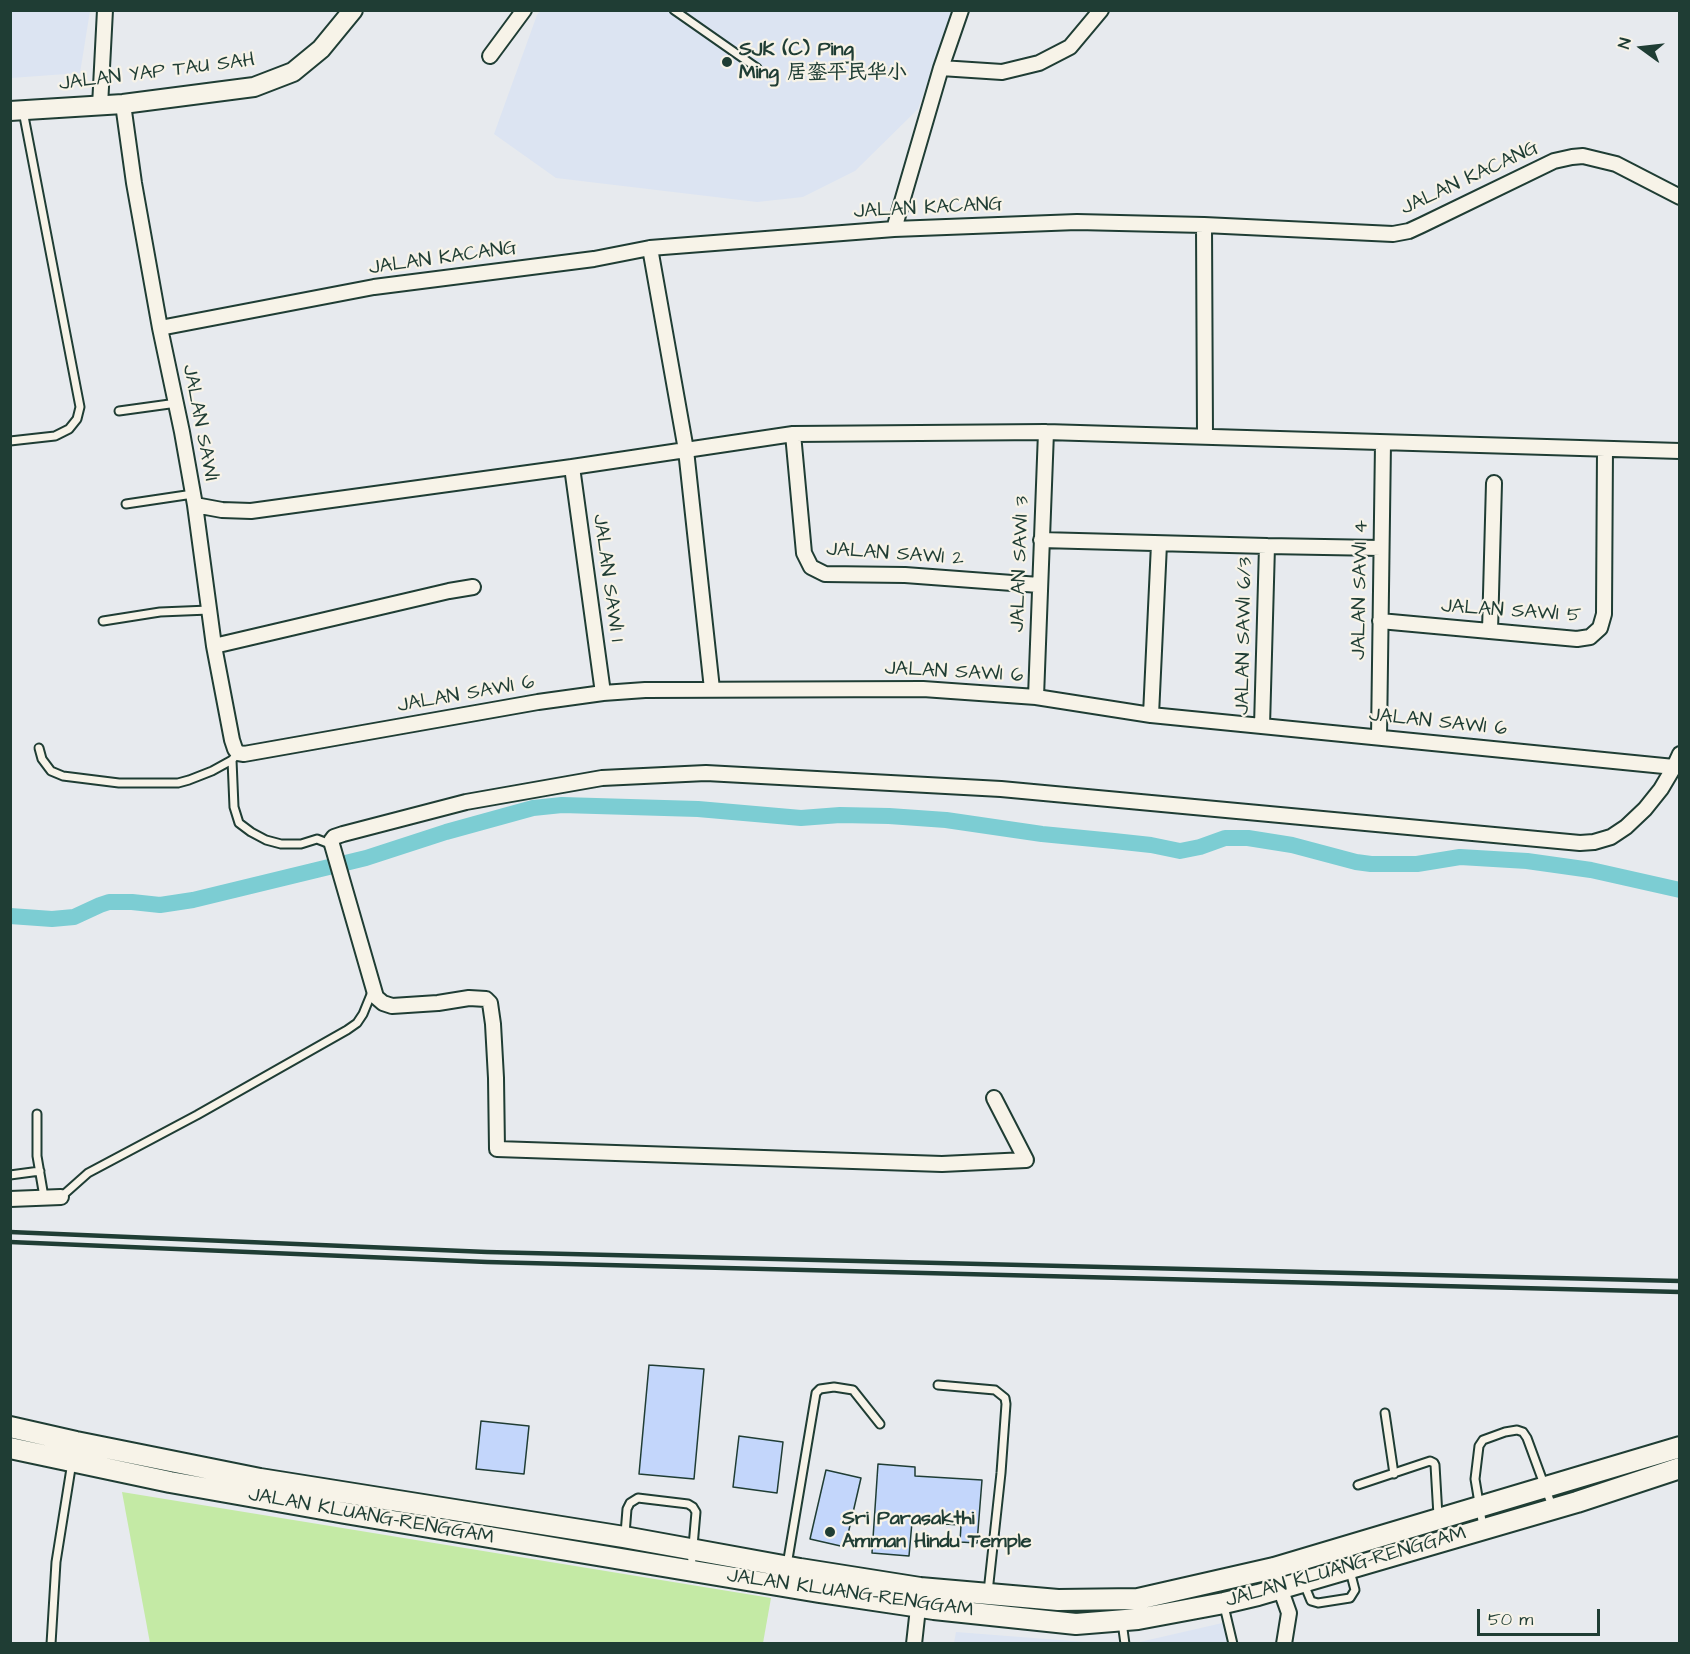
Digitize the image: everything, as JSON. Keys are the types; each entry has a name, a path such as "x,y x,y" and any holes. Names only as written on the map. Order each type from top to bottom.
{"main road":[{"name":"JALAN KLUANG-RENGGAM","path":"10,1427 260,1479 693,1549 785,1576"},
{"name":"JALAN KLUANG-RENGGAM","path":"919,1597 988,1594 1058,1600 1138,1599 1274,1568 1680,1447"},
{"name":"JALAN KLUANG-RENGGAM","path":"10,1448 170,1482 691,1570 785,1576 1076,1624 1122,1621 1224,1603 1553,1509 1680,1468"}],"street":[{"path":"100,106 105,10"},
{"name":"JALAN YAP TAU SAH","path":"17,111 123,104 254,87 292,72 321,49 353,10"},
{"path":"490,56 524,10"},
{"path":"894,229 941,68 961,10"},
{"path":"941,68 1002,72 1039,63 1070,46 1101,10"},
{"name":"JALAN SAWI","path":"123,104 134,183 194,500 214,646 235,754"},
{"name":"JALAN KACANG","path":"160,328 374,287 594,259 650,248 894,229 1077,222 1204,225 1393,234 1416,228 1554,161 1583,156 1616,164 1680,197"},
{"path":"1204,225 1204,436"},
{"path":"650,248 686,450 712,689"},
{"path":"194,500 222,510 251,511 793,434 1046,432 1680,451"},
{"name":"JALAN SAWI 3","path":"1036,697 1046,432"},
{"name":"JALAN SAWI 2","path":"793,434 804,553 811,567 825,574 905,575 1039,585"},
{"name":"JALAN SAWI 4","path":"1379,737 1383,443"},
{"name":"JALAN SAWI 5","path":"1380,621 1577,639 1590,637 1600,628 1604,614 1605,449"},
{"name":"JALAN SAWI 1","path":"572,467 603,693"},
{"path":"1490,631 1494,483"},
{"path":"1041,540 1381,548"},
{"path":"1151,715 1158,544"},
{"name":"JALAN SAWI 6/3","path":"1263,726 1267,546"},
{"path":"214,646 473,587"},
{"name":"JALAN SAWI 6","path":"235,754 537,702 603,693 712,689 923,689 1036,697 1151,715 1263,726 1677,761"},
{"path":"994,1098 1026,1161 942,1164 497,1149 496,1078 493,1024 489,1003 486,999 469,998 392,1006 376,997 332,848 334,837 466,802 602,778 706,773 1001,789 1568,842 1594,842 1611,837 1626,827 1661,789 1677,761"},
{"path":"10,1199 61,1197"},
{"path":"1274,1568 1289,1613 1284,1644"},
{"path":"914,1644 919,1597"}],"lane":[{"path":"674,10 757,68"},
{"path":"10,441 55,436 69,429 77,419 80,407 17,111"},
{"path":"119,411 177,403"},
{"path":"126,504 194,500"},
{"path":"103,621 160,612 209,609"},
{"path":"39,748 42,759 51,771 63,776 118,783 178,783 212,771 235,754"},
{"path":"235,754 234,807 239,823 266,840 281,844 301,844 317,839 332,848"},
{"path":"61,1197 88,1173 197,1115 347,1030 357,1023 363,1014 373,990"},
{"path":"37,1114 37,1156 44,1197"},
{"path":"10,1175 40,1171"},
{"path":"938,1384 995,1390 1005,1398 1002,1463 988,1594"},
{"path":"785,1576 816,1393 820,1389 834,1387 853,1390 880,1424"},
{"path":"1385,1413 1394,1474"},
{"path":"1483,1529 1475,1479 1479,1446 1483,1440 1505,1432 1517,1430 1523,1432 1527,1438 1553,1509"},
{"path":"51,1644 56,1562 76,1442"},
{"path":"1358,1485 1430,1461 1434,1463 1438,1519"},
{"path":"624,1537 627,1509 630,1503 638,1498 688,1504 696,1512 691,1570"},
{"path":"1303,1582 1311,1602 1350,1598 1355,1590 1349,1569"},
{"path":"1224,1603 1233,1644"},
{"path":"1122,1621 1125,1644"}],"shaded area":[{"path":"11,10 90,11 80,73 11,78"},
{"name":"SJK (C) Ping Ming 居銮平民华小","path":"540,11 953,11 918,109 855,171 803,197 757,202 556,178 494,134"},
{"path":"1231,1621 1236,1643 1131,1644"},
{"path":"956,1632 1098,1643 954,1643"}],"green space":[{"path":"122,1492 771,1598 763,1643 150,1643"}],"building":[{"path":"649,1365 704,1369 694,1479 639,1474"},
{"path":"481,1421 529,1426 524,1474 476,1469"},
{"path":"739,1436 783,1442 777,1493 733,1487"},
{"path":"878,1464 915,1467 915,1476 982,1480 977,1543 960,1542 961,1525 912,1522 909,1556 872,1553"},
{"path":"826,1470 861,1478 845,1547 810,1539"}],"waterway":[{"path":"10,916 52,919 74,917 109,902 160,905 193,900 366,858 446,832 533,808 562,805 698,809 801,818 840,815 946,820 1042,834 1151,845 1180,851 1225,838 1248,838 1292,845 1371,864 1417,864 1460,857 1527,861 1591,870 1680,890"}],"railway":[{"path":"10,1232 487,1252 1680,1281"},
{"path":"10,1242 487,1262 1680,1292"}],"place":[{"name":"SJK (C) Ping Ming 居銮平民华小","path":"727,62"},
{"name":"Sri Parasakthi Amman Hindu Temple","path":"830,1532"}]}
